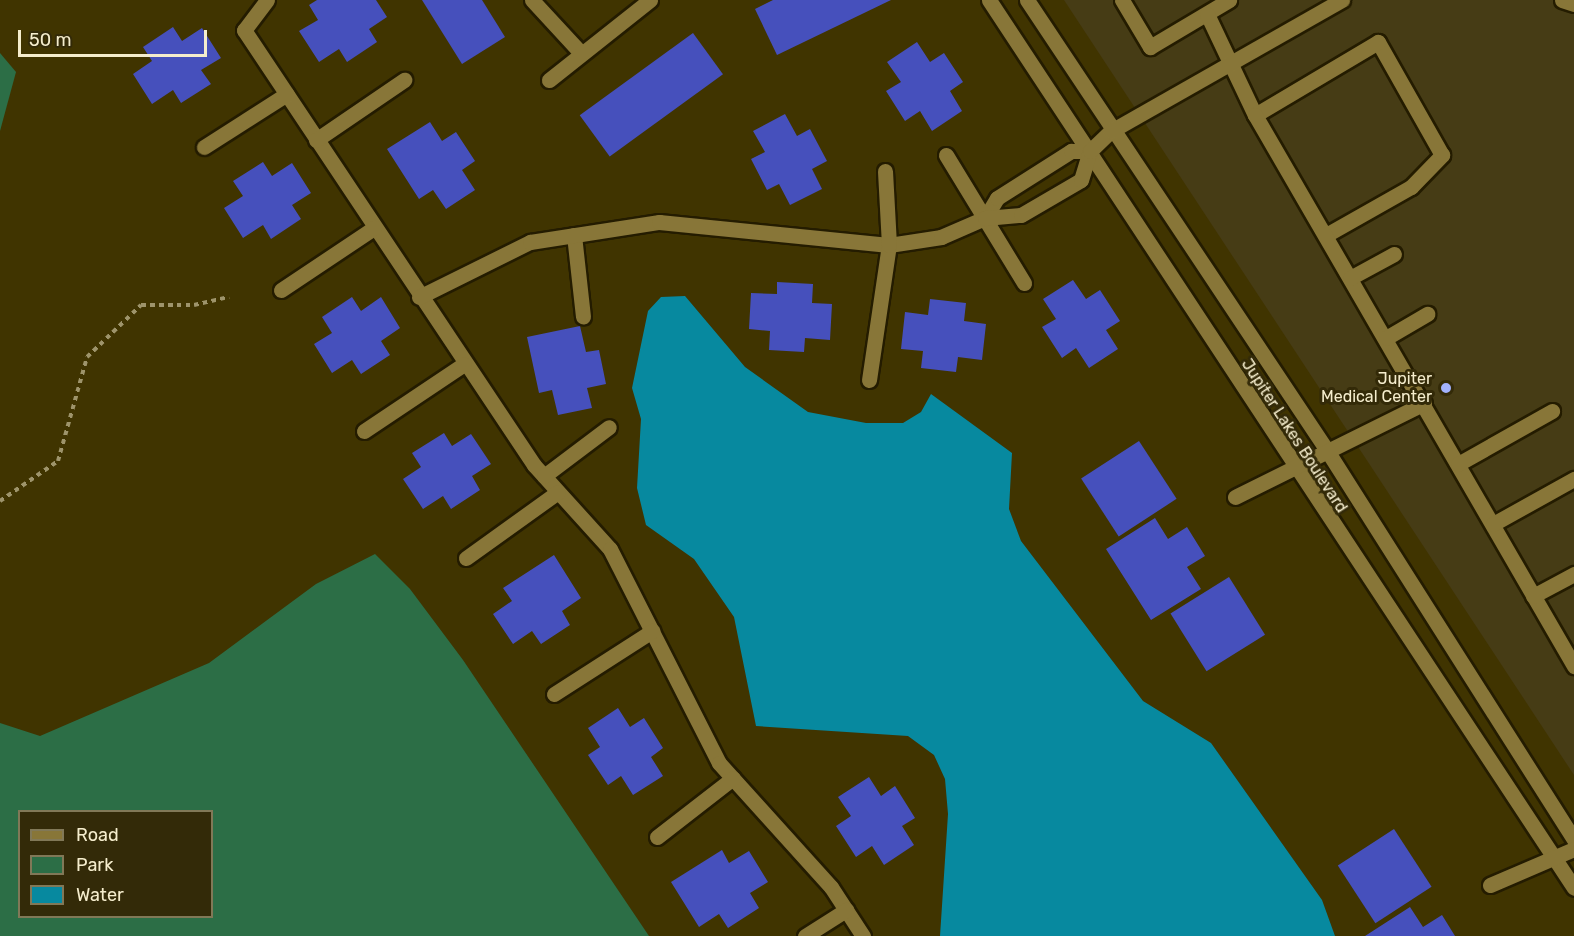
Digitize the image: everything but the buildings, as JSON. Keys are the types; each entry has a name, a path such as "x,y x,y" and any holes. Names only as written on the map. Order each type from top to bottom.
{"street":[{"path":"267,0 244,30 465,364 544,476 610,549 719,763 846,910 863,936"},
{"path":"532,0 580,52"},
{"path":"549,80 580,52 650,0"},
{"name":"Jupiter Lakes Boulevard","path":"989,0 1090,151 1294,469 1574,888"},
{"name":"Jupiter Lakes Boulevard","path":"1027,0 1111,131 1328,452 1574,840"},
{"path":"1122,0 1150,47 1229,0"},
{"path":"419,297 530,242 659,222 889,245 941,237 985,218 1021,215 1081,180 1090,151 1111,131 1342,0"},
{"path":"1562,0 1574,4"},
{"path":"1207,14 1233,60 1255,115 1424,403 1574,666"},
{"path":"1255,115 1378,42 1442,155 1411,187 1326,235"},
{"path":"316,140 404,80"},
{"path":"204,147 287,94"},
{"path":"985,218 998,198 1071,151 1090,151"},
{"path":"946,155 1024,283"},
{"path":"869,380 889,245 885,171"},
{"path":"281,290 374,228"},
{"path":"574,235 583,317"},
{"path":"1350,278 1394,254"},
{"path":"1386,338 1427,314"},
{"path":"364,431 465,364"},
{"path":"1235,497 1424,403"},
{"path":"1458,464 1552,411"},
{"path":"544,476 609,428"},
{"path":"1493,524 1574,479"},
{"path":"466,558 558,492"},
{"path":"1533,596 1574,574"},
{"path":"554,694 652,631"},
{"path":"657,837 733,778"},
{"path":"1490,885 1574,849"},
{"path":"805,936 846,910"}],"path":[{"path":"0,501 58,461 87,357 141,305 194,305 229,297"}],"shaded area":[{"name":"Jupiter Medical Center","path":"1064,0 1574,0 1574,775"}],"green space":[{"path":"0,53 16,72 0,131"},
{"path":"375,554 410,589 463,660 649,936 0,936 0,723 40,736 209,663 316,584"}],"water":[{"path":"685,296 745,367 808,412 866,423 903,423 921,412 931,394 1012,453 1009,509 1021,541 1143,701 1211,743 1322,900 1335,936 940,936 948,814 945,779 934,755 908,736 756,726 734,617 694,559 646,525 637,488 641,419 632,388 648,311 661,297"}],"place":[{"name":"Jupiter Medical Center","path":"1446,388"}]}
